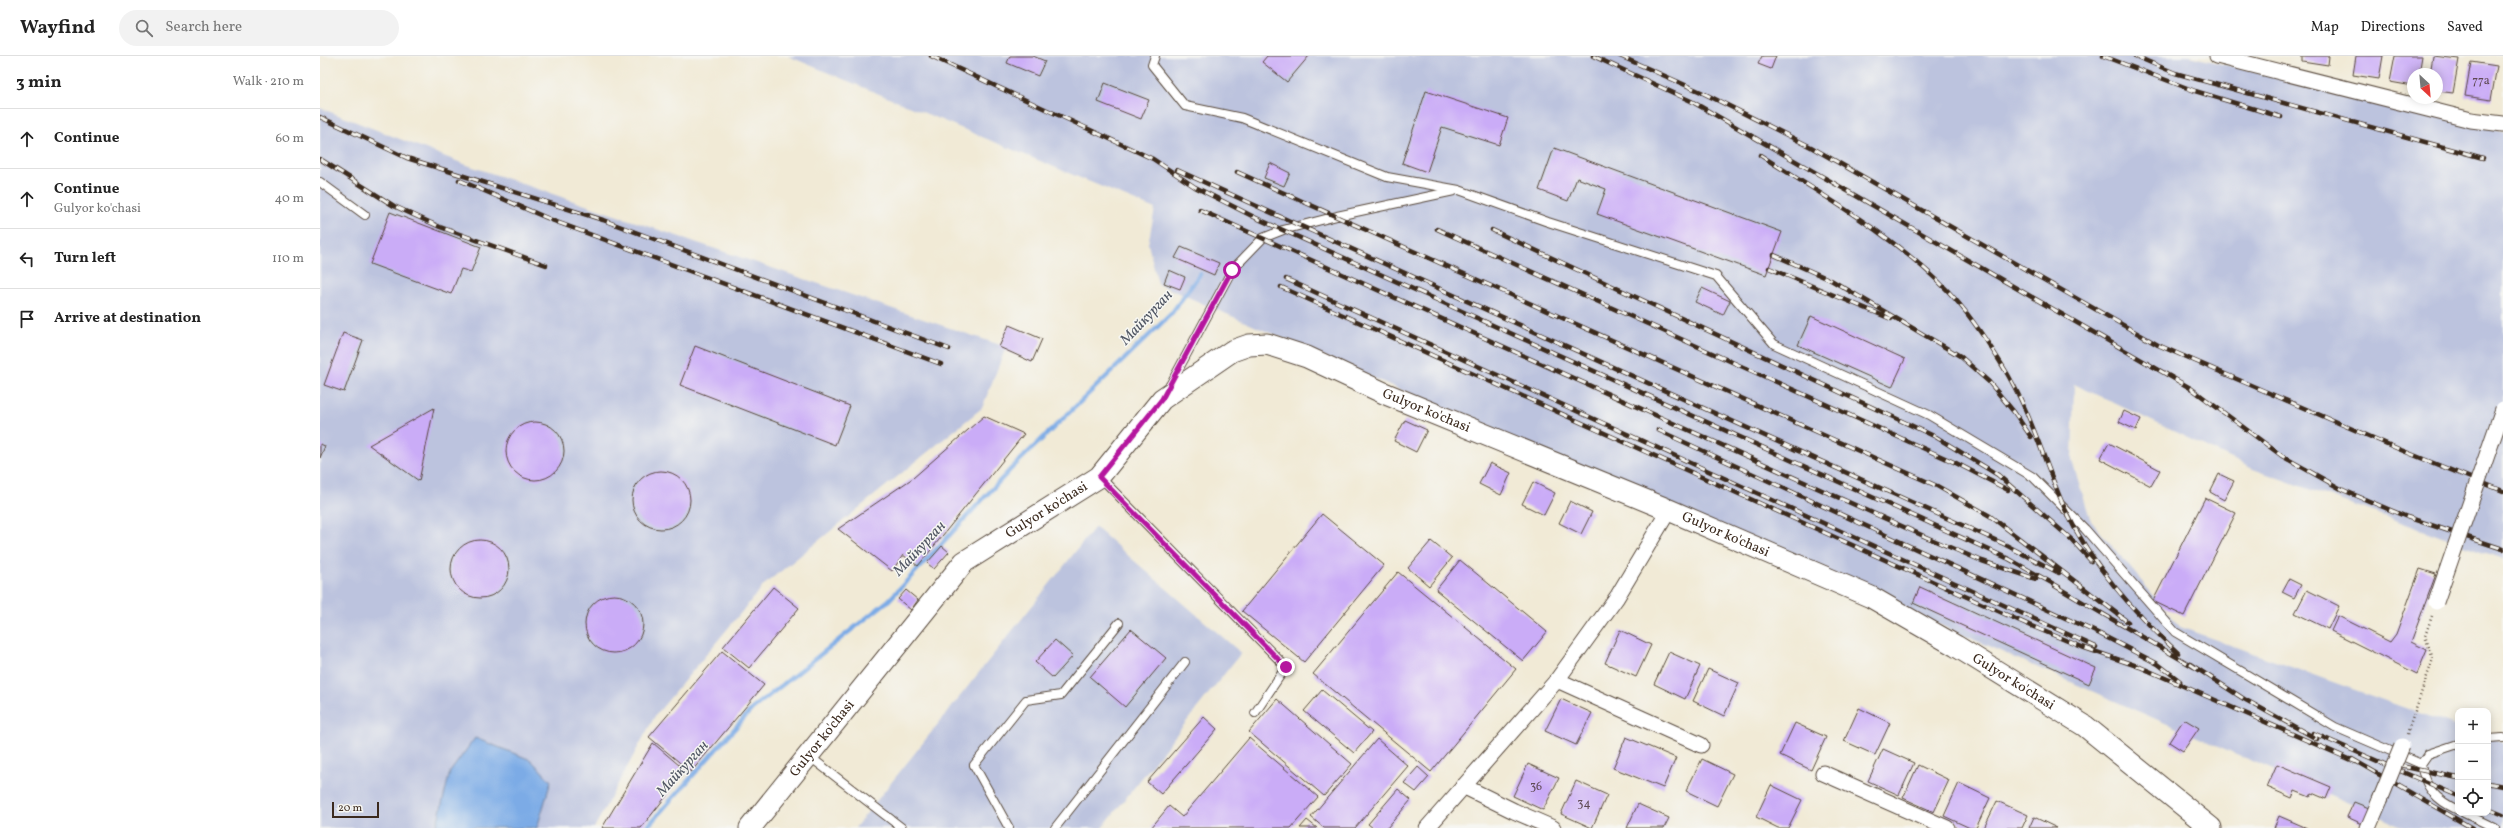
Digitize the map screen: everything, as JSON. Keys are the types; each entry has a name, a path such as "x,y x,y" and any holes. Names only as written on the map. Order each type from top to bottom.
{"street":[{"path":"2217,56 2247,59 2471,120 2503,124"},
{"name":"Gulyor ko'chasi","path":"750,828 964,562 1099,477 1162,399 1232,351 1249,345 1267,344 1306,357 1386,394 1669,510 1872,597 1956,646 2085,726 2211,828"},
{"path":"2436,602 2503,409"},
{"path":"1427,828 1557,680 1617,597 1669,510"},
{"path":"1557,680 1701,745"},
{"path":"2368,828 2402,746"},
{"path":"1823,773 1944,827"},
{"path":"1464,786 1554,828"}],"lane":[{"path":"1155,56 1152,65 1185,106 1242,118 1387,177 1459,190 1548,222 1716,276 1774,344 1929,414 2033,477 2085,529 2175,632 2335,727 2421,764"},
{"path":"320,182 365,215"},
{"path":"1162,399 1232,270 1263,238 1283,230 1337,216 1459,190"},
{"path":"1099,477 1286,667 1255,713"},
{"path":"1010,828 974,765 1026,700 1061,695 1119,623"},
{"path":"1055,828 1184,662"},
{"path":"2491,739 2503,738"},
{"path":"2455,745 2428,754 2421,764 2424,782 2443,803 2455,809"},
{"path":"808,756 902,828"},
{"path":"2470,816 2495,828"}],"path":[{"path":"2402,746 2433,659 2425,636 2436,602"}],"shaded area":[{"path":"788,56 2189,56 2503,132 2503,559 2253,469 2074,384 2072,461 2091,521 2180,627 2455,726 2455,816 2491,816 2491,739 2503,743 2503,828 2406,828 1158,284 1148,244 1155,209"},
{"path":"320,108 464,164 1006,347 982,408 764,585 655,716 594,828 320,828"},
{"path":"1095,527 1241,653 1102,828 855,828"}],"water":[{"path":"475,738 531,760 551,781 537,828 436,828 450,772"}],"building":[{"path":"1010,56 1033,56 1045,61 1038,76 1007,63"},
{"path":"1267,56 1309,56 1287,82 1262,62"},
{"path":"1762,56 1776,56 1771,69 1758,64"},
{"path":"2302,56 2329,56 2328,65 2302,61"},
{"path":"2356,56 2383,56 2379,79 2353,75"},
{"path":"2395,56 2422,56 2420,68 2407,68 2407,85 2390,82"},
{"path":"2433,56 2459,59 2453,93 2443,92 2443,68 2431,68"},
{"path":"2471,62 2497,66 2491,100 2465,96"},
{"path":"1105,83 1149,100 1141,119 1098,102"},
{"path":"1426,91 1508,118 1499,145 1442,127 1427,172 1402,163"},
{"path":"1554,148 1782,232 1766,275 1597,214 1606,189 1577,178 1568,201 1539,190"},
{"path":"1270,163 1290,173 1284,186 1264,178"},
{"path":"390,212 481,247 471,272 461,269 451,294 370,264"},
{"path":"1181,247 1219,263 1214,275 1175,258"},
{"path":"1169,270 1185,277 1180,289 1164,283"},
{"path":"1702,288 1730,301 1723,315 1695,302"},
{"path":"1811,316 1905,359 1892,387 1798,345"},
{"path":"1009,325 1042,339 1032,362 999,347"},
{"path":"343,333 363,340 344,392 324,385"},
{"path":"695,346 850,406 835,445 680,385"},
{"path":"434,408 419,481 369,445"},
{"path":"2124,411 2141,419 2136,430 2119,422"},
{"path":"984,416 1024,434 918,566 903,555 892,571 838,529 913,478"},
{"path":"1405,420 1427,430 1416,452 1394,441"},
{"path":"529,422 541,422 556,430 564,445 564,457 556,472 541,480 529,480 514,472 506,457 506,445 514,430"},
{"path":"2109,443 2160,470 2151,486 2100,459"},
{"path":"320,444 325,446 320,458"},
{"path":"1490,463 1511,473 1501,495 1479,484"},
{"path":"655,471 667,471 682,479 690,494 690,506 682,521 667,529 655,529 640,521 632,506 632,494 640,479"},
{"path":"2219,474 2234,481 2224,500 2210,492"},
{"path":"1533,482 1555,493 1544,515 1522,504"},
{"path":"2205,498 2236,513 2184,616 2153,601"},
{"path":"1570,501 1592,512 1581,534 1559,523"},
{"path":"1322,514 1384,565 1304,662 1242,611"},
{"path":"474,540 486,540 501,548 509,563 509,575 501,590 486,598 474,598 459,590 451,575 451,563 459,548"},
{"path":"1431,541 1452,558 1429,586 1408,568"},
{"path":"942,546 949,552 934,569 927,563"},
{"path":"1460,560 1547,632 1523,661 1436,590"},
{"path":"2420,569 2436,574 2411,642 2427,650 2417,674 2331,631 2338,616 2390,642 2396,634"},
{"path":"1398,572 1516,669 1431,772 1313,674"},
{"path":"2289,579 2301,585 2294,598 2282,592"},
{"path":"773,587 799,608 749,668 723,647"},
{"path":"1920,587 2096,668 2089,684 1913,603"},
{"path":"906,590 918,600 911,610 898,599"},
{"path":"2307,590 2339,606 2328,629 2295,613"},
{"path":"608,595 620,595 635,603 643,618 643,630 635,645 620,653 608,653 593,645 585,630 585,618 593,603"},
{"path":"1131,629 1166,658 1125,707 1090,677"},
{"path":"1620,630 1651,645 1636,677 1605,663"},
{"path":"1055,640 1073,656 1053,678 1035,662"},
{"path":"722,651 764,685 691,772 649,737"},
{"path":"1669,652 1700,666 1685,699 1654,684"},
{"path":"1708,669 1739,683 1724,716 1693,701"},
{"path":"1322,690 1372,732 1354,753 1304,711"},
{"path":"1277,699 1352,764 1324,796 1249,732"},
{"path":"1561,699 1592,713 1576,745 1545,731"},
{"path":"1859,708 1890,723 1875,755 1844,741"},
{"path":"1204,717 1217,729 1161,794 1147,782"},
{"path":"2184,719 2199,728 2183,751 2169,742"},
{"path":"1795,723 1826,737 1811,770 1780,755"},
{"path":"1626,737 1676,758 1663,788 1613,768"},
{"path":"1249,738 1318,797 1291,828 1151,828 1169,806 1182,817"},
{"path":"1377,739 1408,766 1355,828 1324,828 1311,817"},
{"path":"653,743 686,771 641,828 602,828"},
{"path":"1883,749 1914,763 1899,795 1868,781"},
{"path":"1702,759 1733,774 1717,806 1686,791"},
{"path":"1528,764 1559,778 1543,810 1513,796"},
{"path":"2277,764 2331,787 2326,799 2312,793 2310,797 2295,791 2292,798 2267,787"},
{"path":"1918,765 1949,780 1934,812 1903,798"},
{"path":"1418,767 1429,777 1416,792 1404,783"},
{"path":"1576,781 1607,795 1592,828 1561,814"},
{"path":"1959,783 1990,798 1976,828 1970,828 1944,816"},
{"path":"1771,785 1802,800 1788,828 1778,828 1756,817"},
{"path":"1398,789 1411,800 1387,828 1373,828 1368,824"},
{"path":"1997,801 2028,815 2022,828 1984,828"},
{"path":"2354,802 2374,810 2367,826 2347,817"},
{"path":"1638,804 1669,818 1664,828 1627,828"},
{"path":"2279,816 2307,828 2274,828"},
{"path":"2034,817 2057,828 2029,828"},
{"path":"1307,820 1317,828 1300,828"}],"waterway":[{"name":"Майкурган","path":"646,828 752,709 889,600 1011,469 1171,314 1200,274"}],"railway":[{"path":"931,56 1153,159 1195,187 1254,217 2009,559 2059,587"},
{"path":"1593,56 1691,101 2192,389 2282,456 2343,490 2407,517 2503,549"},
{"path":"1620,56 1701,92 1811,147 2158,345 2401,450 2503,491"},
{"path":"2103,56 2195,91 2281,117"},
{"path":"2135,56 2175,73 2483,158"},
{"path":"320,117 407,158 603,220 949,349"},
{"path":"1760,155 1833,201 1904,251 1947,290 1962,307 1990,345 2021,399 2057,491 2087,549 2115,587 2145,621 2178,653"},
{"path":"320,159 394,206 440,227 546,265"},
{"path":"1177,170 2004,544 2059,573"},
{"path":"1237,172 1937,486 1990,516 2128,622"},
{"path":"459,180 554,221 941,364"},
{"path":"1200,210 1926,537 1982,561 2036,579"},
{"path":"1437,229 1956,463 2008,490"},
{"path":"1492,230 1936,437 1998,475 2071,539 2091,561"},
{"path":"1774,255 1831,280 1960,356 1989,382 2014,412 2031,437"},
{"path":"1769,268 1891,319"},
{"path":"1286,279 2096,647"},
{"path":"1281,287 2029,625 2082,647 2140,667 2356,762"},
{"path":"1658,430 2100,634 2158,664 2180,681"},
{"path":"2055,586 2194,667"},
{"path":"2190,664 2244,699 2317,739"},
{"path":"2313,733 2455,795"},
{"path":"2352,759 2472,828"},
{"path":"2401,766 2455,777"},
{"path":"2491,784 2503,786"},
{"path":"2491,810 2503,815"}],"route":[{"path":"1232,270 1162,399 1099,477 1286,667"}]}
